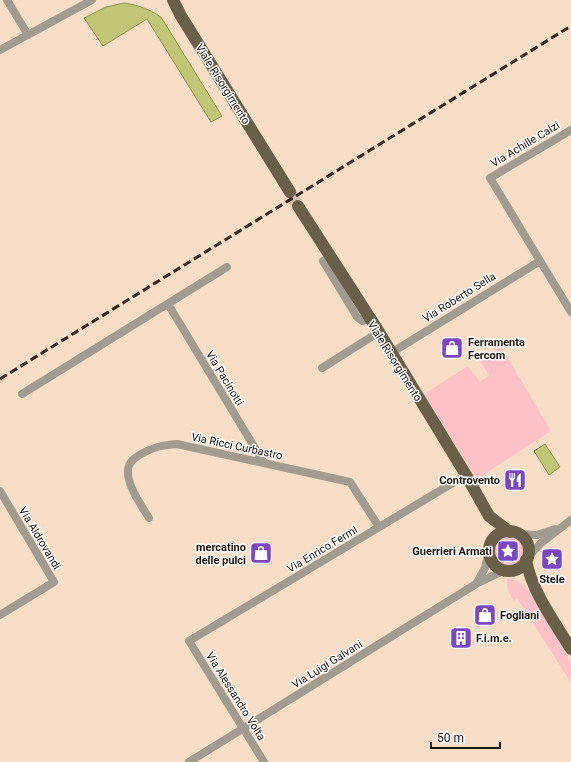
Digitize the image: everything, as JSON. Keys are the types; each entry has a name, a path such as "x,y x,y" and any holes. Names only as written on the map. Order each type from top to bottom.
{"main road":[{"name":"Viale Risorgimento","path":"167,0 181,16"},
{"name":"Viale Risorgimento","path":"173,0 181,16 290,192"},
{"name":"Viale Risorgimento","path":"298,206 379,332 466,475 489,516 513,533"},
{"name":"Viale Risorgimento","path":"489,516 490,547"},
{"path":"538,593 519,576 501,569 492,562 490,547 499,534 513,533 521,536 527,544 528,570 538,593 571,649"},
{"path":"507,571 518,568 527,559"}],"street":[{"path":"7,0 28,35"},
{"path":"0,50 92,0"},
{"name":"Via Achille Calzi","path":"540,261 490,178 571,130"},
{"path":"323,261 357,317 362,321 370,319"},
{"path":"540,261 571,312"},
{"name":"Via Roberto Sella","path":"391,353 540,261"},
{"path":"22,394 228,267"},
{"name":"Via Pacinotti","path":"168,304 264,463"},
{"path":"322,368 379,332"},
{"name":"Via Ricci Curbastro","path":"149,518 129,482 127,471 131,461 149,450 158,446 177,444 350,482 379,527"},
{"name":"Via Enrico Fermi","path":"189,641 466,475"},
{"name":"Via Aldrovandi","path":"0,491 54,582 0,615"},
{"path":"527,559 541,543 571,520"},
{"path":"513,533 537,535 562,526"},
{"name":"Via Luigi Galvani","path":"476,584 485,568 490,547"},
{"name":"Via Luigi Galvani","path":"189,762 476,584 507,571"},
{"name":"Via Alessandro Volta","path":"189,641 264,762"}],"shaded area":[{"path":"124,3 143,8 161,17 222,116 211,122 147,19 103,46 84,18 106,7"},
{"path":"501,346 551,431 477,479 424,394 468,366 480,382 489,375 479,360"},
{"path":"545,444 560,467 549,475 534,451"},
{"path":"509,536 519,541 524,551 519,561 509,566 499,561 494,551 499,541"},
{"path":"508,578 518,581 525,586 571,662 571,683 517,598 514,602 508,589"}],"tunnel":[{"path":"290,192 298,206"}],"railway":[{"path":"0,379 571,26"}],"place":[{"name":"Ferramenta Fercom","path":"452,348"},
{"name":"Controvento","path":"515,480"},
{"name":"Guerrieri Armati","path":"508,551"},
{"name":"mercatino delle pulci","path":"261,553"},
{"name":"Stele","path":"552,559"},
{"name":"Fogliani","path":"485,615"},
{"name":"F.i.m.e.","path":"461,638"}]}
